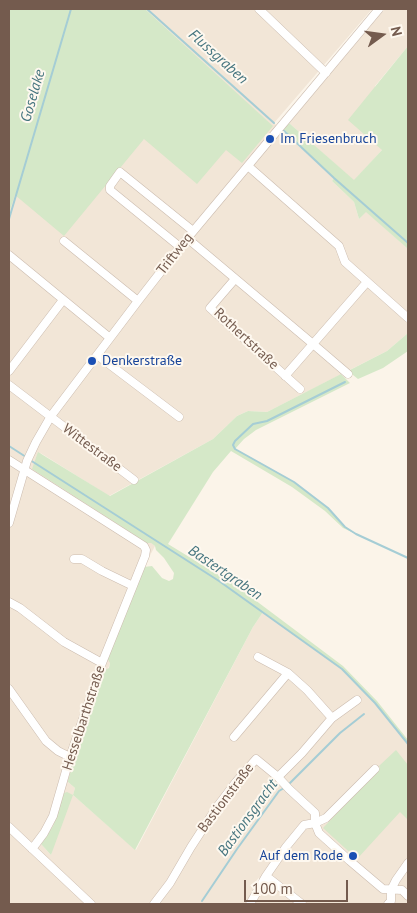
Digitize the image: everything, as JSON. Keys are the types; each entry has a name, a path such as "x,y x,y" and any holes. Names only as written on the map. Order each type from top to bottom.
{"street":[{"path":"258,9 326,72"},
{"name":"Triftweg","path":"9,523 24,471 36,442 51,416 187,238 379,9"},
{"path":"248,166 338,246 344,262 408,318"},
{"path":"180,247 110,190 110,186 120,172 193,231"},
{"path":"187,238 348,374"},
{"path":"64,241 138,301"},
{"path":"9,255 110,338"},
{"name":"Rothertstraße","path":"235,279 210,308 300,389"},
{"name":"Rothertstraße","path":"285,376 367,282"},
{"path":"9,371 63,300"},
{"path":"97,355 178,417"},
{"name":"Wittestraße","path":"9,385 134,480"},
{"path":"9,460 24,471"},
{"name":"Hesselbarthstraße","path":"24,471 144,546 146,550 102,663 70,757 53,816 44,833 32,849"},
{"path":"74,558 82,559 133,586"},
{"path":"9,602 20,608 64,642 102,663"},
{"path":"258,657 288,673 307,690 332,718"},
{"path":"234,738 288,673"},
{"path":"9,689 46,741 58,751 70,757"},
{"path":"357,700 332,718 302,753 278,777 316,814 315,823 319,833 383,889 402,890 408,896"},
{"name":"Bastionstraße","path":"154,904 170,883 217,807 256,759 278,777"},
{"path":"250,904 266,876 304,825 326,818 376,769"},
{"path":"9,827 91,904"},
{"path":"388,904 391,901 391,890 408,863"},
{"path":"266,876 302,904"}],"shaded area":[{"path":"145,9 372,9 274,123 334,178 332,181 354,202 359,219 366,211 408,249 408,333 387,351 267,412 248,411 237,416 213,439 109,496 39,452 155,546 144,567 68,782 75,788 73,795 136,850 253,627 263,612 342,669 375,703 406,742 408,740 408,904 9,904 9,213 14,195 144,139 272,126","holes":["64,793 51,855 41,844 53,826"]},
{"path":"385,9 408,9 408,46 375,86 382,150 354,181 289,123"}],"green space":[{"path":"9,9 145,9 273,126 242,163 226,150 197,184 144,139 64,236 15,195 9,213"},
{"path":"408,46 408,249 366,212 359,219 354,202 332,181 334,178 283,130 289,123 354,180 382,150 348,120"},
{"path":"408,333 408,351 383,368 358,379 348,371 387,351"},
{"path":"341,374 350,383 256,430 235,449 294,482 328,508 345,527 356,534 343,528 325,511 292,487 231,451 213,472 168,544 235,585 343,666 377,701 408,740 407,742 375,703 342,669 263,612 253,627 135,850 73,795 75,788 68,780 103,671 109,668 110,663 107,658 144,567 152,566 162,578 169,581 173,579 174,573 151,543 147,543 32,469 38,452 110,496 213,439 237,416 248,411 267,412"},
{"path":"396,750 408,765 408,820 400,812 357,859 323,828"},
{"path":"67,792 73,795 51,855 41,844 53,826 64,793"}],"waterway":[{"name":"Goselake","path":"9,219 71,9"},
{"name":"Flussgraben","path":"147,9 274,123"},
{"name":"Flussgraben","path":"283,130 408,243"},
{"path":"345,382 267,421 253,424 233,445 235,449 294,482 328,508 345,527 408,558"},
{"name":"Bastertgraben","path":"9,446 26,457"},
{"name":"Bastertgraben","path":"30,460 219,581 342,669 375,703 408,744"},
{"name":"Bastionsgracht","path":"288,785 340,733 364,714"},
{"name":"Bastionsgracht","path":"202,901 279,791 284,788"}],"place":[{"name":"Im Friesenbruch","path":"270,139"},
{"name":"Denkerstraße","path":"92,361"},
{"name":"Auf dem Rode","path":"353,856"}]}
